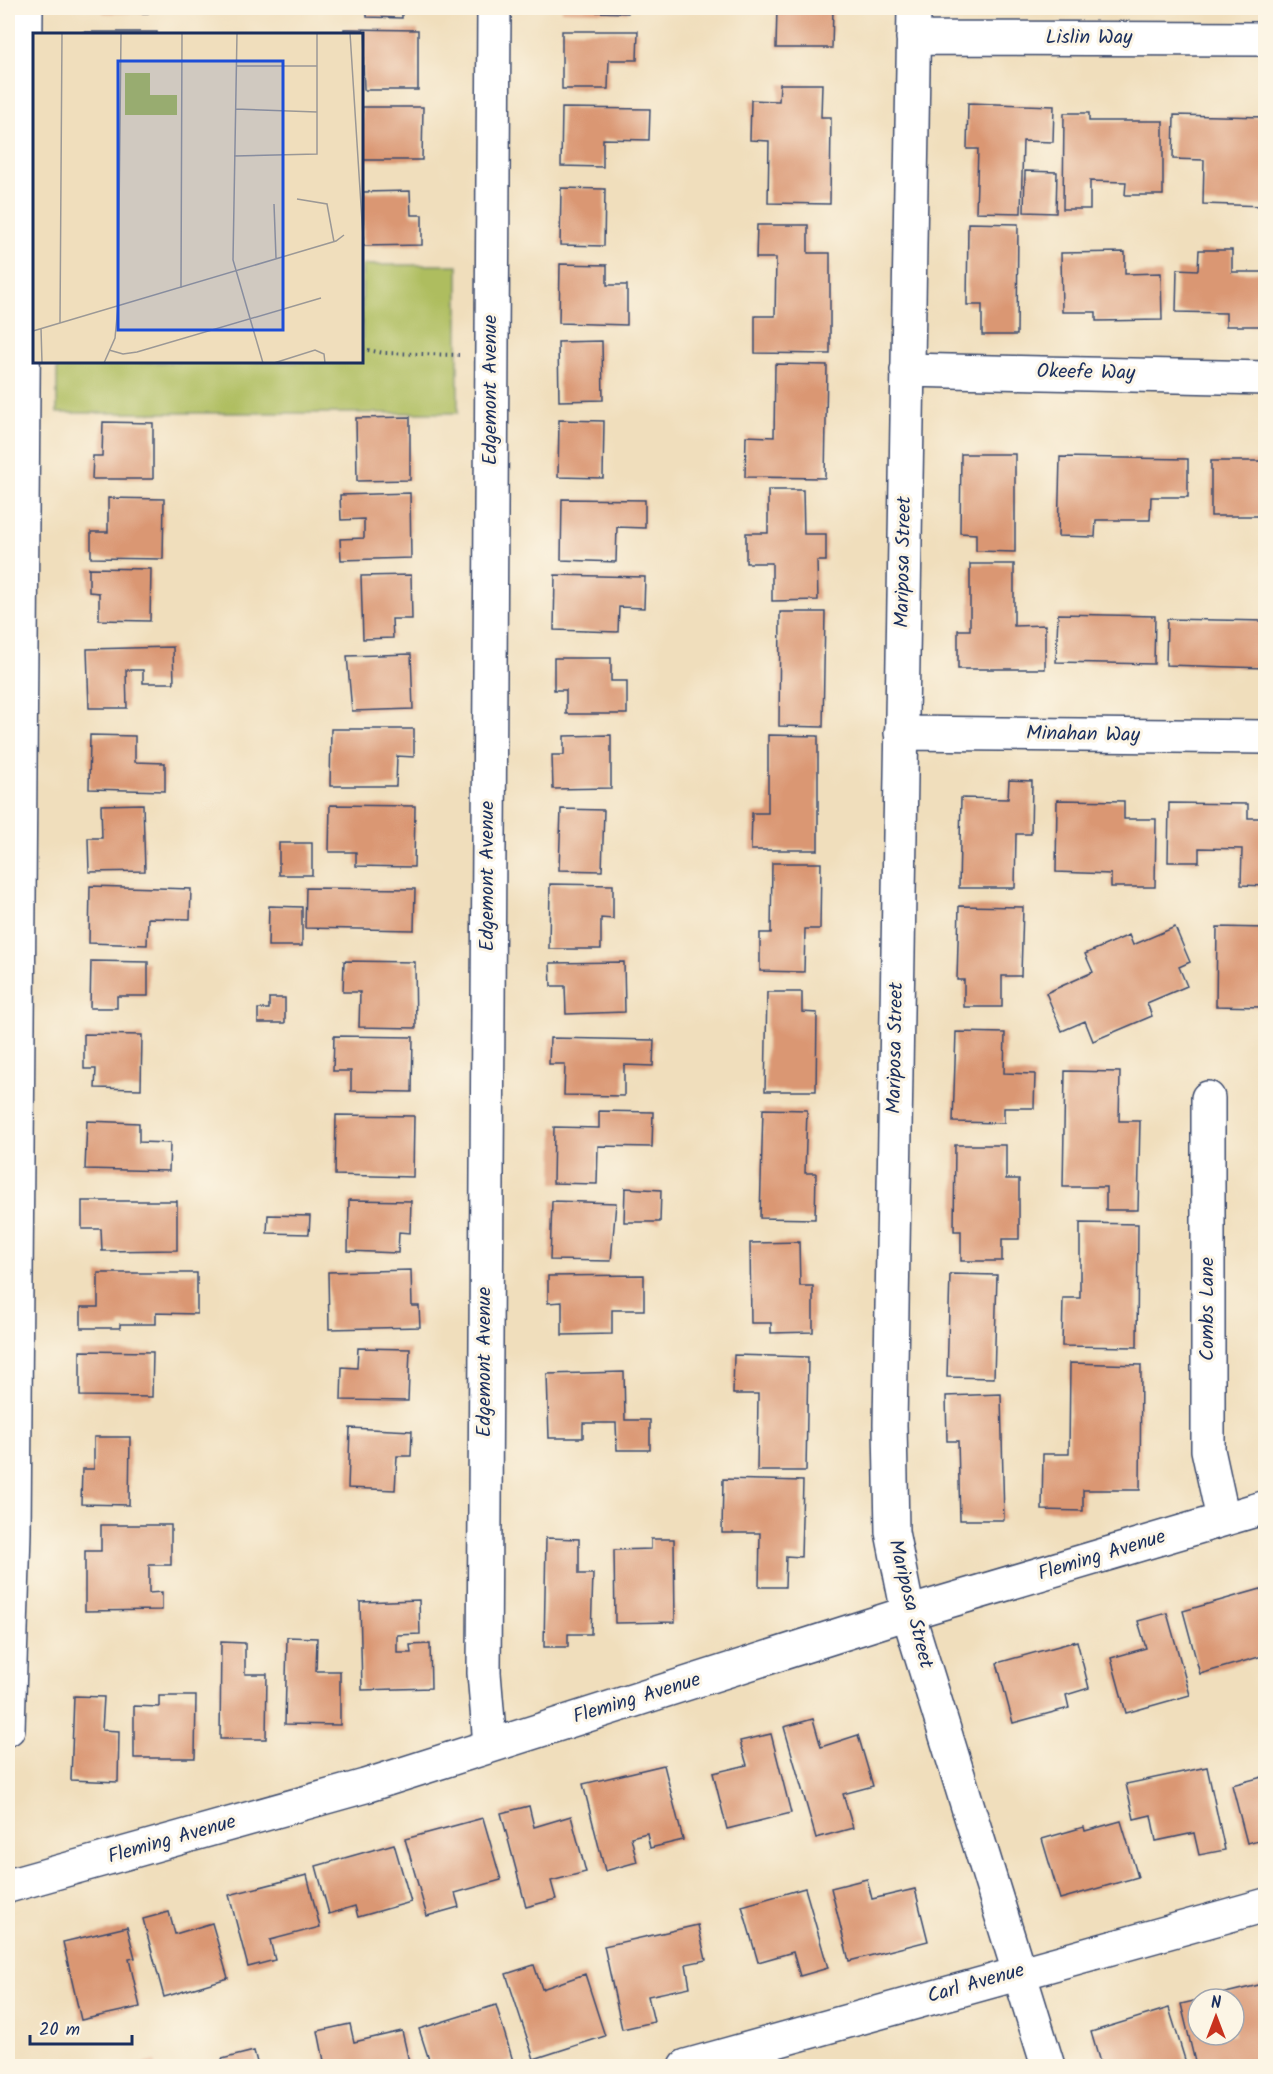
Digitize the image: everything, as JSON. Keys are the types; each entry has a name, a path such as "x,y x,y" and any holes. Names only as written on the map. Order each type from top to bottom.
{"street":[{"path":"8,1729 14,1520 26,8"},
{"name":"Edgemont Avenue","path":"490,1745 484,1661 494,8"},
{"name":"Lislin Way","path":"914,23 1266,39"},
{"name":"Mariposa Street","path":"914,23 890,1425 892,1532 908,1613 1048,2067"},
{"name":"Okeefe Way","path":"907,370 1266,378"},
{"name":"Minahan Way","path":"901,733 1266,737"},
{"name":"Combs Lane","path":"1208,1098 1208,1450 1223,1519"},
{"name":"Fleming Avenue","path":"8,1886 365,1786 908,1613 1266,1507"},
{"name":"Carl Avenue","path":"686,2067 1019,1972 1266,1905"}],"path":[{"path":"363,349 384,353 491,356"}],"green space":[{"path":"363,265 458,265 458,413 57,413 57,363 363,363"}],"building":[{"path":"103,8 148,8 148,13 103,13"},
{"path":"367,8 402,8 402,18 367,17"},
{"path":"562,8 629,8 628,13 562,11"},
{"path":"777,8 833,8 832,48 776,48"},
{"path":"344,29 418,30 418,90 364,90 363,33 344,33"},
{"path":"562,31 638,31 637,60 609,60 608,89 562,89"},
{"path":"83,32 157,32 157,33"},
{"path":"780,84 822,84 821,117 831,117 830,204 768,203 769,141 750,140 751,100 779,101"},
{"path":"968,103 1054,106 1053,142 1023,141 1021,213 976,212 978,149 967,149"},
{"path":"363,107 423,107 422,160 363,160"},
{"path":"562,108 650,109 649,140 603,139 603,167 561,166"},
{"path":"1064,113 1089,113 1089,121 1163,121 1163,195 1125,195 1126,182 1090,181 1090,209 1063,209"},
{"path":"1174,115 1266,117 1266,206 1203,204 1204,160 1173,159"},
{"path":"1025,171 1057,172 1056,213 1024,212"},
{"path":"561,188 605,189 604,246 560,245"},
{"path":"410,191 411,215 422,215 422,245 363,246 363,192"},
{"path":"968,223 1018,224 1017,335 982,335 982,305 967,305"},
{"path":"757,225 808,225 808,253 830,253 830,354 755,353 755,316 775,316 776,258 756,258"},
{"path":"1199,250 1232,250 1232,272 1265,272 1265,326 1226,326 1226,313 1176,312 1177,269 1198,270"},
{"path":"1125,252 1125,274 1161,273 1162,320 1096,321 1096,312 1062,312 1061,253"},
{"path":"560,264 607,265 607,285 627,285 627,325 559,323"},
{"path":"602,341 603,400 559,401 558,342"},
{"path":"775,364 827,365 825,478 745,477 746,436 774,437"},
{"path":"410,417 410,480 357,481 356,418"},
{"path":"559,420 604,421 603,478 558,477"},
{"path":"103,422 153,423 153,479 92,479 93,456 102,456"},
{"path":"961,454 1015,454 1015,552 976,551 976,534 960,533"},
{"path":"1060,457 1188,459 1188,497 1151,497 1150,520 1096,520 1095,537 1058,536"},
{"path":"1211,461 1266,461 1266,563 1262,563 1262,516 1211,516"},
{"path":"768,490 803,490 804,534 826,534 826,561 817,561 818,600 772,601 772,563 746,563 746,533 768,533"},
{"path":"410,493 411,558 341,560 340,539 364,538 364,519 341,520 340,495"},
{"path":"108,498 164,499 163,559 91,558 91,532 108,532"},
{"path":"562,499 645,500 645,528 617,527 616,562 561,560"},
{"path":"970,564 1014,564 1014,626 1045,625 1045,669 958,669 958,630 970,630"},
{"path":"89,568 151,569 150,621 99,620 99,593 89,592"},
{"path":"411,575 412,619 392,619 393,638 363,639 361,576"},
{"path":"555,575 645,577 644,608 619,607 618,632 554,630"},
{"path":"780,612 825,612 823,727 779,726"},
{"path":"1058,614 1155,616 1154,664 1056,662"},
{"path":"1167,619 1266,621 1266,668 1166,665"},
{"path":"173,647 174,683 143,683 143,670 126,670 127,708 89,708 87,649"},
{"path":"411,654 413,709 352,711 347,656"},
{"path":"554,658 611,658 611,681 627,681 627,714 566,714 566,690 554,690"},
{"path":"331,729 414,729 414,757 397,756 396,786 330,786"},
{"path":"90,735 135,736 135,762 165,763 165,791 89,789"},
{"path":"611,735 611,788 553,789 552,755 564,755 564,736"},
{"path":"768,735 818,736 818,850 751,850 752,813 768,813"},
{"path":"1009,780 1032,781 1031,834 1016,834 1015,888 959,888 961,798 1008,799"},
{"path":"1057,800 1124,801 1124,819 1156,819 1155,887 1111,887 1111,874 1056,872"},
{"path":"1169,803 1248,804 1248,818 1266,818 1266,886 1241,885 1242,849 1199,848 1199,862 1168,862"},
{"path":"143,804 145,871 89,872 88,838 102,838 101,805"},
{"path":"330,805 415,806 414,867 356,866 356,852 329,852"},
{"path":"561,809 604,810 602,871 559,870"},
{"path":"279,843 312,843 312,875 279,875"},
{"path":"772,863 821,863 820,929 805,929 804,972 760,971 760,933 771,933"},
{"path":"550,884 613,885 613,919 601,918 601,949 549,949"},
{"path":"90,886 191,889 190,919 148,918 147,945 89,943"},
{"path":"306,888 415,889 414,930 305,928"},
{"path":"269,906 302,907 302,946 268,946"},
{"path":"959,906 1023,907 1021,976 1002,976 1002,1007 964,1007 964,980 957,980"},
{"path":"1175,927 1190,962 1179,967 1187,986 1147,1003 1152,1016 1093,1041 1085,1021 1062,1031 1046,993 1093,972 1085,954 1129,935 1133,945"},
{"path":"1217,927 1266,928 1266,1013 1262,1013 1262,1007 1216,1006"},
{"path":"91,961 148,962 148,996 117,996 117,1008 90,1008"},
{"path":"344,961 415,962 416,1028 359,1027 360,992 343,992"},
{"path":"624,962 625,1012 566,1014 565,986 551,986 550,963"},
{"path":"767,992 802,992 802,1012 817,1013 816,1091 765,1091"},
{"path":"269,998 285,998 285,1023 258,1023 258,1009 269,1009"},
{"path":"956,1032 1005,1033 1004,1073 1035,1074 1034,1108 1004,1108 1004,1123 953,1122"},
{"path":"84,1034 142,1035 141,1089 95,1088 96,1069 84,1069"},
{"path":"334,1036 413,1037 412,1092 351,1091 351,1071 333,1071"},
{"path":"550,1038 654,1040 653,1066 624,1065 624,1096 564,1095 565,1064 549,1064"},
{"path":"1065,1071 1120,1072 1119,1121 1140,1121 1138,1210 1106,1210 1106,1187 1063,1187"},
{"path":"763,1109 807,1110 805,1173 816,1173 815,1219 760,1218"},
{"path":"599,1111 653,1112 652,1147 598,1146 597,1184 553,1183 554,1127 599,1128"},
{"path":"336,1115 414,1116 413,1177 335,1175"},
{"path":"87,1121 139,1123 139,1142 170,1143 169,1171 85,1169"},
{"path":"955,1145 1006,1145 1006,1179 1019,1179 1019,1239 1002,1239 1002,1261 961,1261 961,1231 954,1231"},
{"path":"625,1188 661,1190 660,1222 624,1222"},
{"path":"349,1200 411,1201 410,1233 399,1232 398,1253 348,1251"},
{"path":"82,1201 177,1201 177,1250 102,1251 101,1229 82,1229"},
{"path":"552,1201 616,1203 611,1261 550,1260"},
{"path":"268,1215 310,1216 309,1234 267,1233"},
{"path":"1080,1223 1138,1224 1137,1347 1062,1346 1063,1298 1080,1298"},
{"path":"799,1242 800,1286 813,1286 813,1332 771,1333 771,1323 751,1323 750,1243"},
{"path":"411,1270 412,1306 419,1306 420,1327 329,1329 328,1272"},
{"path":"98,1273 197,1273 197,1314 156,1313 156,1324 120,1324 120,1328 81,1328 81,1307 98,1307"},
{"path":"950,1274 997,1275 994,1378 947,1377"},
{"path":"644,1275 644,1310 612,1310 612,1334 562,1335 562,1302 548,1303 548,1276"},
{"path":"1264,1289 1266,1289 1266,1318 1263,1318"},
{"path":"358,1348 410,1349 408,1401 341,1400 342,1367 357,1368"},
{"path":"80,1351 153,1352 152,1397 80,1396"},
{"path":"734,1355 808,1357 806,1471 757,1471 758,1394 733,1394"},
{"path":"1070,1363 1141,1365 1140,1490 1083,1490 1083,1511 1042,1510 1043,1454 1069,1454"},
{"path":"624,1372 625,1420 650,1420 650,1450 617,1450 616,1423 583,1423 583,1438 549,1438 547,1374"},
{"path":"1001,1394 1004,1520 960,1520 958,1441 947,1441 946,1396"},
{"path":"350,1428 412,1431 411,1456 397,1456 395,1490 348,1488"},
{"path":"94,1437 130,1437 129,1505 81,1504 82,1469 94,1469"},
{"path":"723,1479 803,1481 801,1557 786,1556 785,1587 759,1587 760,1533 722,1533"},
{"path":"101,1525 171,1525 171,1565 149,1565 149,1593 162,1592 162,1610 85,1611 85,1551 101,1551"},
{"path":"546,1538 579,1539 579,1574 593,1574 591,1634 568,1634 568,1647 544,1647"},
{"path":"651,1539 674,1539 675,1622 615,1623 614,1550 651,1549"},
{"path":"1261,1589 1266,1603 1266,1655 1200,1674 1183,1611"},
{"path":"419,1600 420,1634 397,1635 397,1653 411,1653 410,1645 430,1644 431,1688 362,1690 360,1602"},
{"path":"1167,1613 1190,1695 1126,1713 1111,1658 1146,1648 1138,1621"},
{"path":"287,1637 317,1638 316,1671 340,1671 340,1725 285,1724"},
{"path":"1077,1641 1089,1688 1066,1695 1069,1708 1013,1723 997,1663"},
{"path":"221,1642 245,1643 245,1674 267,1674 266,1739 220,1739"},
{"path":"74,1696 104,1697 102,1730 119,1731 118,1782 71,1780"},
{"path":"159,1696 196,1696 195,1758 134,1758 134,1706 159,1707"},
{"path":"813,1719 821,1747 858,1735 873,1786 843,1794 853,1828 816,1838 784,1727"},
{"path":"771,1734 791,1813 727,1829 713,1773 747,1765 740,1741"},
{"path":"664,1765 683,1840 650,1848 647,1833 631,1837 637,1862 605,1871 583,1784"},
{"path":"1207,1767 1225,1850 1199,1855 1194,1833 1156,1841 1151,1815 1134,1819 1126,1784"},
{"path":"1266,1776 1266,1838 1247,1843 1232,1785"},
{"path":"529,1806 534,1827 571,1816 586,1872 551,1881 556,1899 526,1907 501,1813"},
{"path":"483,1818 501,1880 455,1893 459,1907 427,1916 405,1839"},
{"path":"1121,1821 1138,1877 1060,1899 1042,1839 1084,1827 1085,1831"},
{"path":"394,1844 411,1902 358,1917 355,1906 329,1914 316,1866"},
{"path":"307,1875 320,1927 270,1940 275,1960 248,1967 229,1895"},
{"path":"867,1879 872,1899 915,1889 928,1941 849,1961 831,1888"},
{"path":"805,1888 828,1968 800,1976 793,1952 758,1962 742,1906"},
{"path":"169,1912 175,1934 212,1923 228,1978 164,1997 143,1919"},
{"path":"698,1925 706,1960 686,1964 690,1987 648,1996 654,2022 622,2029 604,1946"},
{"path":"127,1927 135,1958 129,1959 140,2007 81,2020 63,1942"},
{"path":"534,1965 542,1989 585,1974 605,2036 534,2059 506,1974"},
{"path":"1263,1984 1266,1996 1266,2061 1244,2066 1231,2066 1230,2061 1196,2066 1191,2047 1246,2047 1246,1988"},
{"path":"1186,2003 1186,2025 1181,2004"},
{"path":"496,2005 513,2061 497,2066 431,2066 419,2029"},
{"path":"1169,2008 1187,2066 1101,2066 1091,2032"},
{"path":"350,2024 354,2042 402,2031 410,2066 325,2066 318,2031"},
{"path":"254,2051 258,2066 224,2066 222,2059"},
{"path":"155,2061 156,2066 133,2066"}]}
